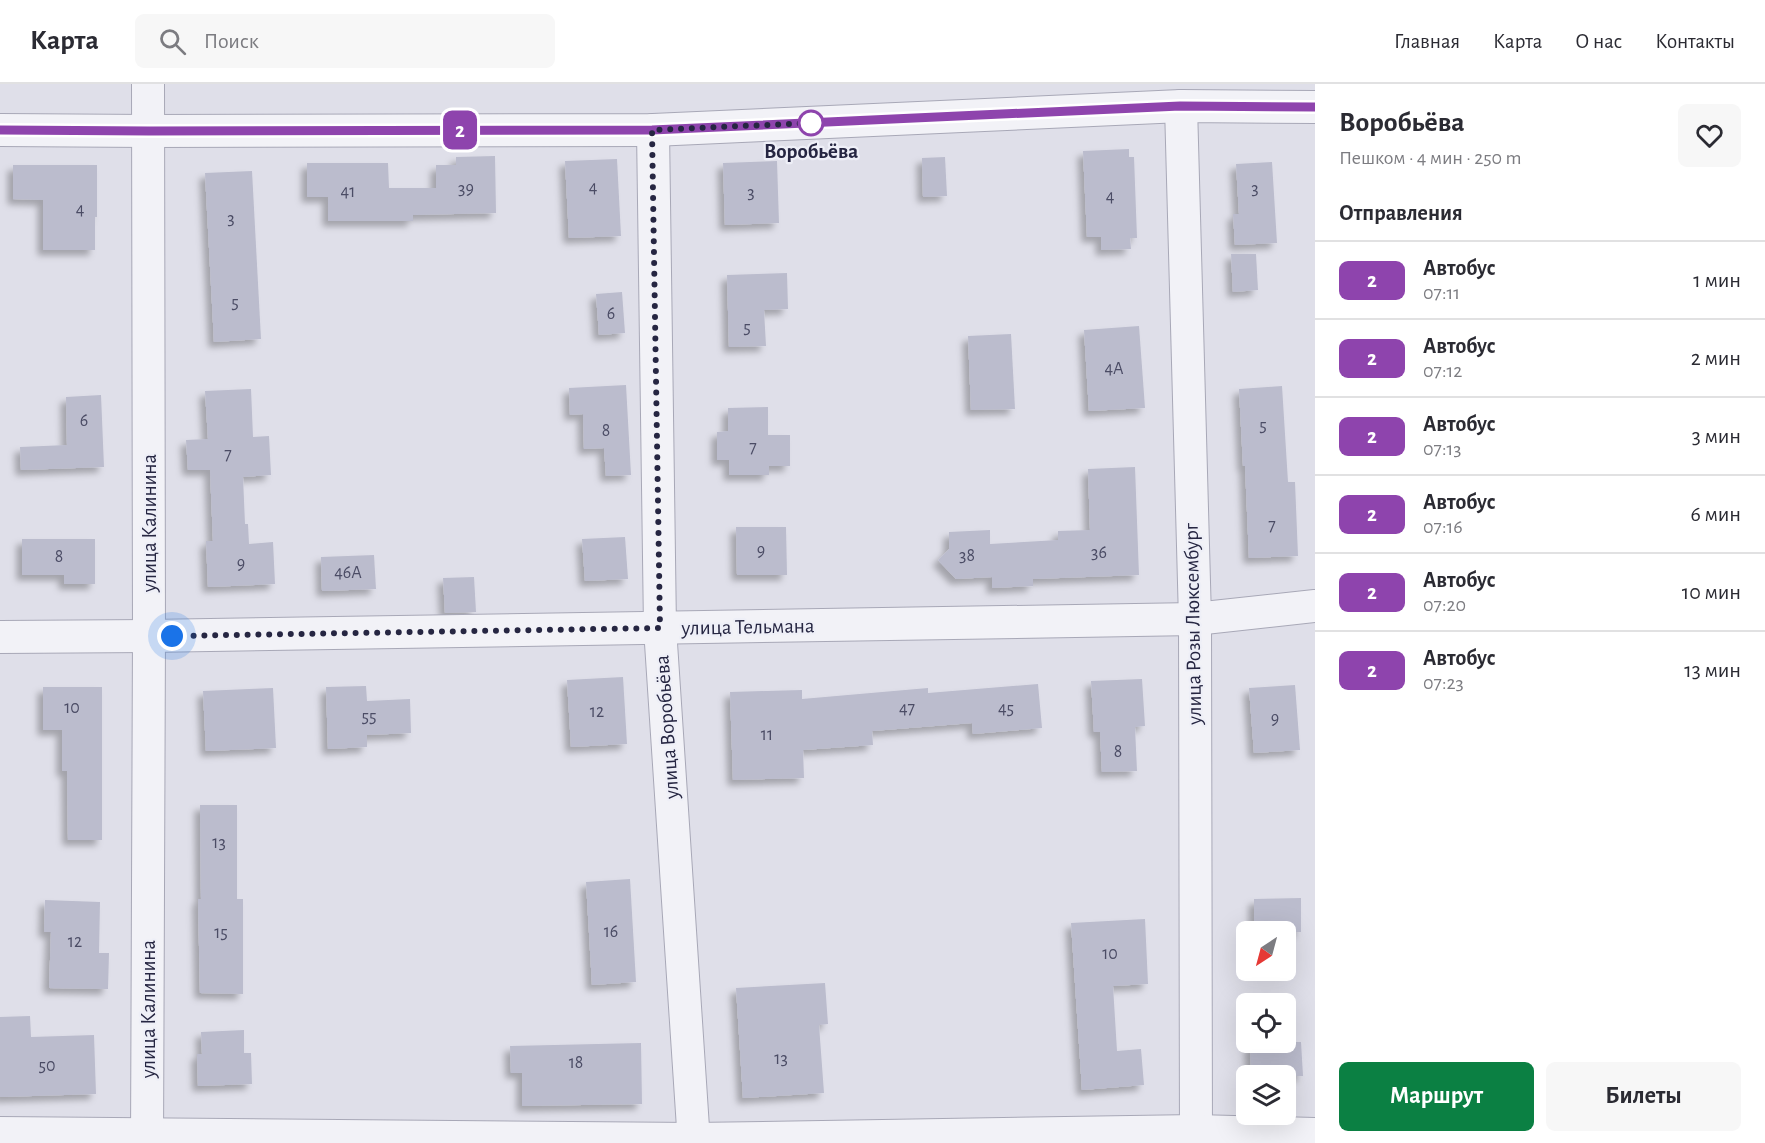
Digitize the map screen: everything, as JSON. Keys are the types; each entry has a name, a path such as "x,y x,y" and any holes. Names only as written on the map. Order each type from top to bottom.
{"street":[{"name":"улица Калинина","path":"147,1139 148,84"},
{"path":"0,130 652,130 1180,106 1315,107"},
{"name":"улица Розы Люксембург","path":"1180,106 1195,619 1196,1137"},
{"name":"улица Воробьёва","path":"652,130 660,628 694,1141"},
{"name":"улица Тельмана","path":"0,637 1195,619 1315,606"},
{"path":"0,1133 147,1139 694,1141 1315,1134"}],"building":[{"path":"1129,149 1129,157 1134,157 1137,238 1130,238 1131,249 1101,250 1101,237 1087,237 1083,151"},
{"path":"495,156 496,213 413,215 413,221 328,221 328,197 307,197 307,163 388,163 389,188 436,188 436,165 456,165 456,157"},
{"path":"945,157 947,196 923,197 922,158"},
{"path":"617,159 621,236 569,238 565,161"},
{"path":"777,161 779,223 725,225 723,163"},
{"path":"1272,162 1277,243 1235,245 1233,214 1239,214 1236,164"},
{"path":"13,165 97,165 95,250 43,250 43,200 13,199"},
{"path":"252,171 261,339 214,342 205,173"},
{"path":"1231,254 1256,254 1258,290 1233,292"},
{"path":"787,273 788,309 764,310 766,346 729,347 727,275"},
{"path":"622,292 625,333 599,335 596,294"},
{"path":"1139,326 1145,408 1089,411 1084,330"},
{"path":"1011,334 1015,409 971,410 968,336"},
{"path":"626,385 631,475 606,476 604,448 584,449 583,414 570,415 569,388"},
{"path":"1282,386 1288,482 1295,482 1298,556 1249,558 1239,389"},
{"path":"251,389 253,437 269,436 271,475 243,477 245,524 248,524 249,544 273,542 275,584 208,587 206,541 213,541 210,470 188,470 186,440 208,439 205,391"},
{"path":"101,395 104,467 21,470 20,447 67,445 66,397"},
{"path":"768,407 768,435 790,435 790,466 769,466 769,475 729,475 729,460 717,460 717,432 728,431 728,408"},
{"path":"1135,467 1139,575 1033,579 1033,586 992,588 992,577 956,579 938,560 949,549 949,532 990,530 990,544 1058,540 1058,531 1090,530 1088,469"},
{"path":"736,527 786,527 787,575 737,575"},
{"path":"625,537 628,579 585,581 582,539"},
{"path":"22,539 95,539 95,584 64,584 64,575 22,575"},
{"path":"374,555 376,589 322,591 321,557"},
{"path":"474,577 476,612 445,613 443,578"},
{"path":"623,677 627,744 571,747 567,680"},
{"path":"1142,679 1145,726 1135,727 1137,771 1102,772 1100,732 1094,732 1091,681"},
{"path":"1038,684 1042,728 973,734 972,723 872,731 873,745 803,750 804,778 733,780 730,692 802,690 802,699 928,688 928,693"},
{"path":"1295,685 1300,750 1254,753 1249,688"},
{"path":"366,686 367,701 410,699 411,733 367,735 367,747 328,749 326,687"},
{"path":"43,687 102,687 102,840 68,840 67,771 62,771 62,730 43,730"},
{"path":"273,688 276,748 206,751 203,691"},
{"path":"200,805 237,805 237,899 243,899 243,994 200,993 198,899 201,899"},
{"path":"630,879 636,982 592,985 586,882"},
{"path":"1301,898 1301,932 1296,932 1296,921 1254,921 1254,899"},
{"path":"45,900 100,902 99,953 109,953 108,989 49,988 51,932 44,932"},
{"path":"1145,919 1148,984 1113,986 1117,1051 1141,1049 1144,1085 1082,1090 1071,923"},
{"path":"825,983 828,1024 819,1025 824,1093 743,1098 736,988"},
{"path":"30,1016 31,1037 94,1035 96,1094 0,1097 0,1017"},
{"path":"244,1030 244,1053 251,1053 252,1084 198,1086 197,1054 202,1054 201,1032"},
{"path":"1296,1042 1301,1042 1303,1076 1296,1076 1296,1065 1251,1065 1250,1053 1296,1053"},
{"path":"641,1043 642,1104 522,1106 522,1073 511,1073 510,1046"}],"bus line":[{"name":"2","path":"0,130 652,130 1180,106 1315,107"}],"place":[{"name":"Воробьёва","path":"811,123"}],"route":[{"path":"172,636 660,628 652,130 811,123"}]}
